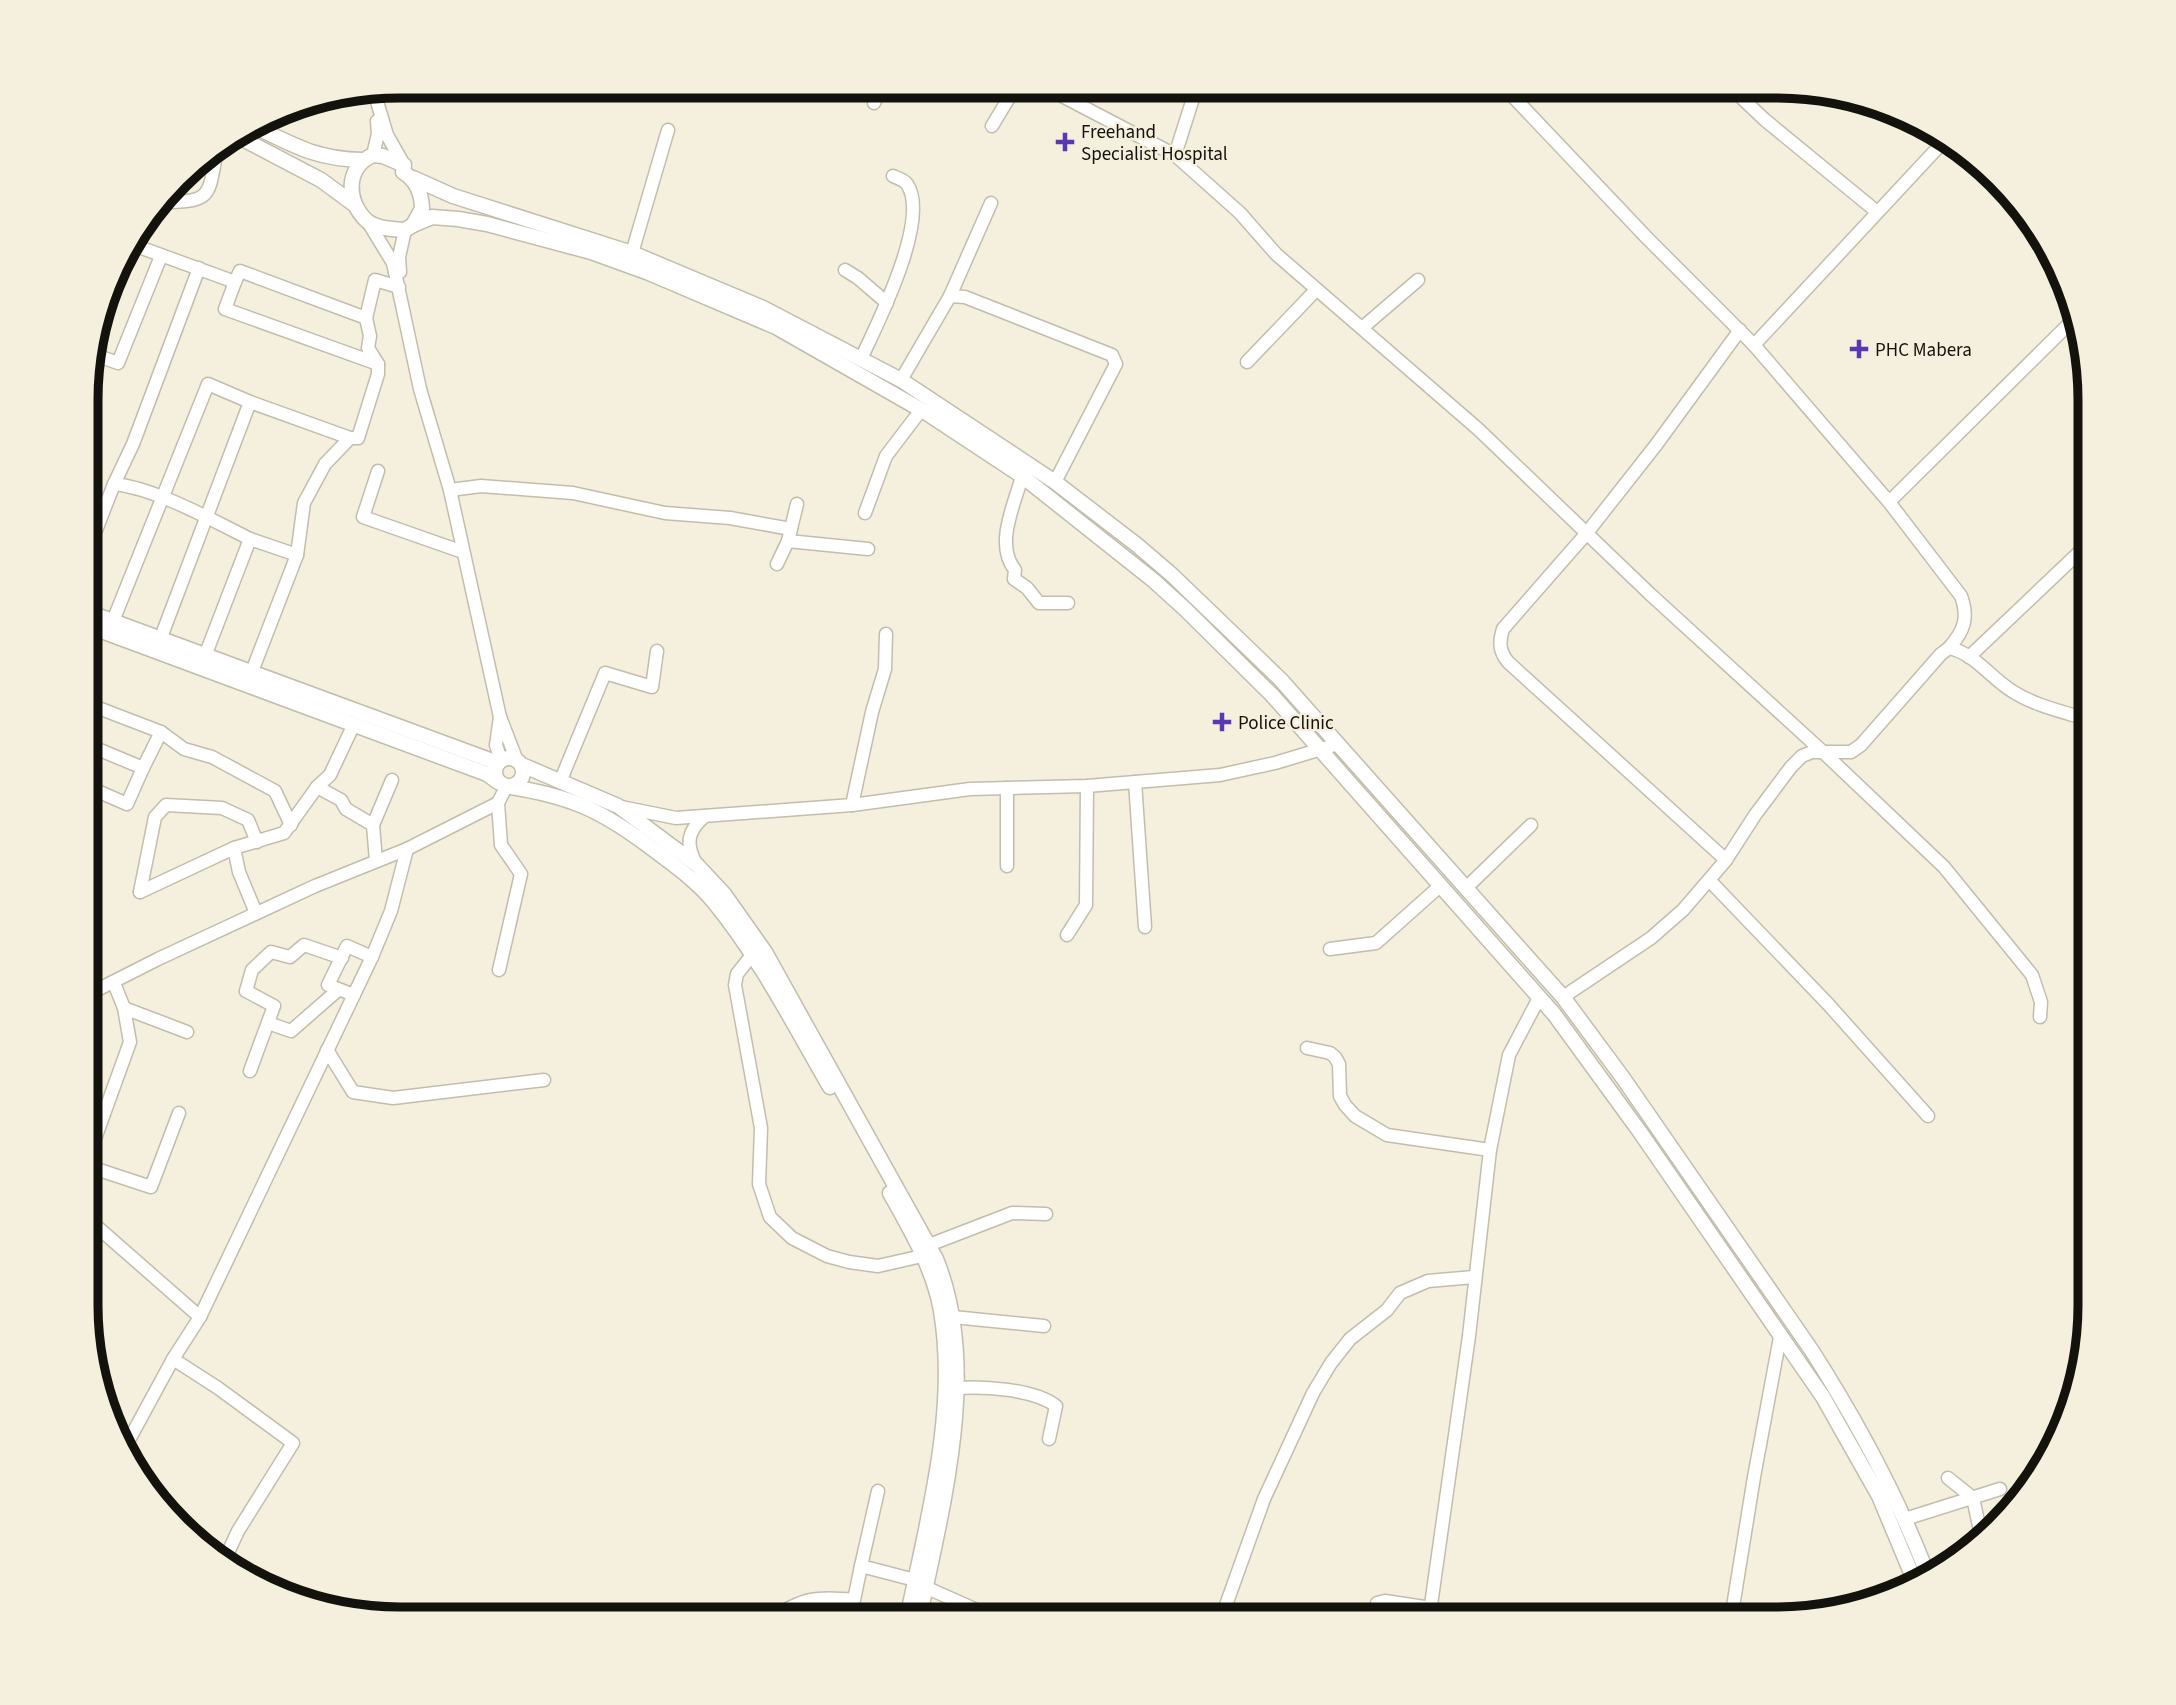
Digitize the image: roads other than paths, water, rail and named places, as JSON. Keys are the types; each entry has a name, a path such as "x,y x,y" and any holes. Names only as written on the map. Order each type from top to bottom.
{"main road":[{"path":"264,130 313,154 329,158 383,156 404,165 403,172 413,178 453,196 632,253 763,308 901,380 1055,482 1172,575 1280,679 1563,998 1623,1078 1812,1351 1893,1490 1925,1568"},
{"path":"245,140 321,180 356,206 368,222 379,227 409,227 432,218 486,224 591,253 649,273 776,327 921,410 1022,476 1153,580 1272,695 1554,1014 1640,1132 1823,1397 1879,1496 1912,1575"},
{"path":"356,206 352,182 356,167 367,158"},
{"path":"409,227 420,214 422,201 413,178"},
{"path":"98,616 251,674 499,761 508,758 618,806 697,865 724,894 765,951 925,1251 946,1284 953,1317 956,1388 952,1442 920,1583 911,1607"},
{"path":"98,630 487,774 505,785 564,797 617,822 693,881 713,901 752,955 846,1114 916,1241 925,1251 941,1310 945,1365 942,1430 920,1583 919,1607"},
{"path":"499,761 495,771 505,785"},
{"path":"505,785 523,779 520,763"}],"street":[{"path":"874,103 876,98"},
{"path":"992,126 1009,98"},
{"path":"1066,98 1175,155 1240,213 1276,254 1478,429 1586,534 1823,751 1944,867 2032,975 2041,1002 2040,1017"},
{"path":"1072,98 1073,102"},
{"path":"1175,155 1193,98"},
{"path":"1514,98 1648,239 1754,345 1889,502 1961,596 1966,609 1962,634 1941,654 1861,746 1841,754 1823,751 1802,756 1755,815 1710,881 1683,910 1651,938 1563,998"},
{"path":"1741,98 1876,211"},
{"path":"376,99 387,135 404,165"},
{"path":"367,158 378,134 375,100"},
{"path":"632,253 668,130"},
{"path":"1754,345 1939,146"},
{"path":"172,202 200,199 209,190 215,161"},
{"path":"861,359 903,265 911,218 911,195 906,182 893,176"},
{"path":"901,380 950,296 991,203"},
{"path":"368,222 393,263 420,389 450,490 500,717 520,763"},
{"path":"399,287 399,257 409,227"},
{"path":"139,247 235,282"},
{"path":"101,357 118,363 161,256"},
{"path":"98,525 134,444 199,268"},
{"path":"366,318 240,271 225,309 378,364"},
{"path":"845,271 858,278 887,303"},
{"path":"113,621 208,384 350,438 358,438 378,373 378,364 369,348 370,336 366,318 375,279 399,287"},
{"path":"1362,328 1418,280"},
{"path":"1247,362 1316,290"},
{"path":"950,296 965,297 1112,355 1116,364 1055,482"},
{"path":"1889,502 2069,324"},
{"path":"1726,860 1502,655 1500,639 1503,629 1586,534 1656,445 1740,330"},
{"path":"160,640 250,402"},
{"path":"865,513 886,456 921,410"},
{"path":"251,674 298,555 304,503 326,464 350,438"},
{"path":"378,471 363,517 463,552"},
{"path":"1022,476 1004,548 1008,561 1015,570 1014,579 1027,588 1039,603 1068,603"},
{"path":"114,484 127,485 206,517 250,539 298,555"},
{"path":"450,490 481,486 573,493 665,513 730,518 789,535 867,549"},
{"path":"777,564 789,535 797,504"},
{"path":"205,656 250,539"},
{"path":"1969,657 2078,553"},
{"path":"852,805 884,669 886,634"},
{"path":"1949,648 1969,657 2012,691 2031,702 2078,716"},
{"path":"560,782 605,673 652,688 657,651"},
{"path":"98,708 161,732 184,749 212,757 275,791 291,825"},
{"path":"499,761 496,745 500,717"},
{"path":"257,842 248,820 222,807 166,804 155,817 140,892 234,848 257,842 284,833 317,787 330,775 354,724"},
{"path":"98,791 127,804 161,732"},
{"path":"618,806 668,817 705,816 852,805 970,789 1087,786 1220,775 1275,763 1338,744"},
{"path":"98,749 143,768"},
{"path":"376,861 373,825 392,780"},
{"path":"1135,782 1145,927"},
{"path":"499,970 521,874 501,845 498,803 505,785"},
{"path":"1067,935 1086,905 1087,786"},
{"path":"317,787 341,800 346,809 373,825"},
{"path":"1007,788 1007,866"},
{"path":"98,990 256,913 407,849 498,803"},
{"path":"697,865 689,850 688,840 694,826 705,816"},
{"path":"1466,888 1531,825"},
{"path":"234,848 239,872 256,913"},
{"path":"129,1439 173,1359 200,1317 372,957 391,911 407,849"},
{"path":"1710,881 1828,1004 1927,1116"},
{"path":"1330,949 1376,943 1440,886"},
{"path":"250,1071 274,1006 246,991 252,970 271,952 290,957 304,945 342,957"},
{"path":"354,995 328,985 347,946 372,957"},
{"path":"752,955 737,974 735,985 761,1128 759,1184 770,1217 792,1238 827,1255 849,1262 878,1266 925,1251 1012,1213 1046,1214"},
{"path":"98,1132 130,1042 124,1008 114,983"},
{"path":"268,1023 292,1031 338,990"},
{"path":"1431,1607 1469,1336 1490,1150 1509,1055 1539,998"},
{"path":"124,1008 187,1032"},
{"path":"1307,1048 1335,1057 1339,1064 1340,1096 1345,1105 1355,1115 1387,1136 1490,1150"},
{"path":"327,1050 353,1092 393,1098 544,1080"},
{"path":"98,1167 151,1187 179,1112"},
{"path":"98,1227 200,1317"},
{"path":"1225,1607 1264,1499 1313,1393 1331,1363 1350,1339 1387,1310 1400,1293 1428,1281 1474,1277"},
{"path":"953,1317 1044,1326"},
{"path":"1733,1607 1780,1337"},
{"path":"173,1359 293,1443 238,1531 228,1553"},
{"path":"956,1388 983,1386 1052,1403 1056,1406 1049,1439"},
{"path":"1948,1478 1973,1498 1980,1528"},
{"path":"1905,1519 2000,1489"},
{"path":"790,1607 822,1597 854,1600 878,1491"},
{"path":"861,1566 920,1583 971,1607"},
{"path":"1377,1603 1385,1601 1408,1607"}],"place":[{"name":"Freehand Specialist Hospital","path":"1065,142"},
{"name":"PHC Mabera","path":"1859,349"},
{"name":"Police Clinic","path":"1222,722"}]}
